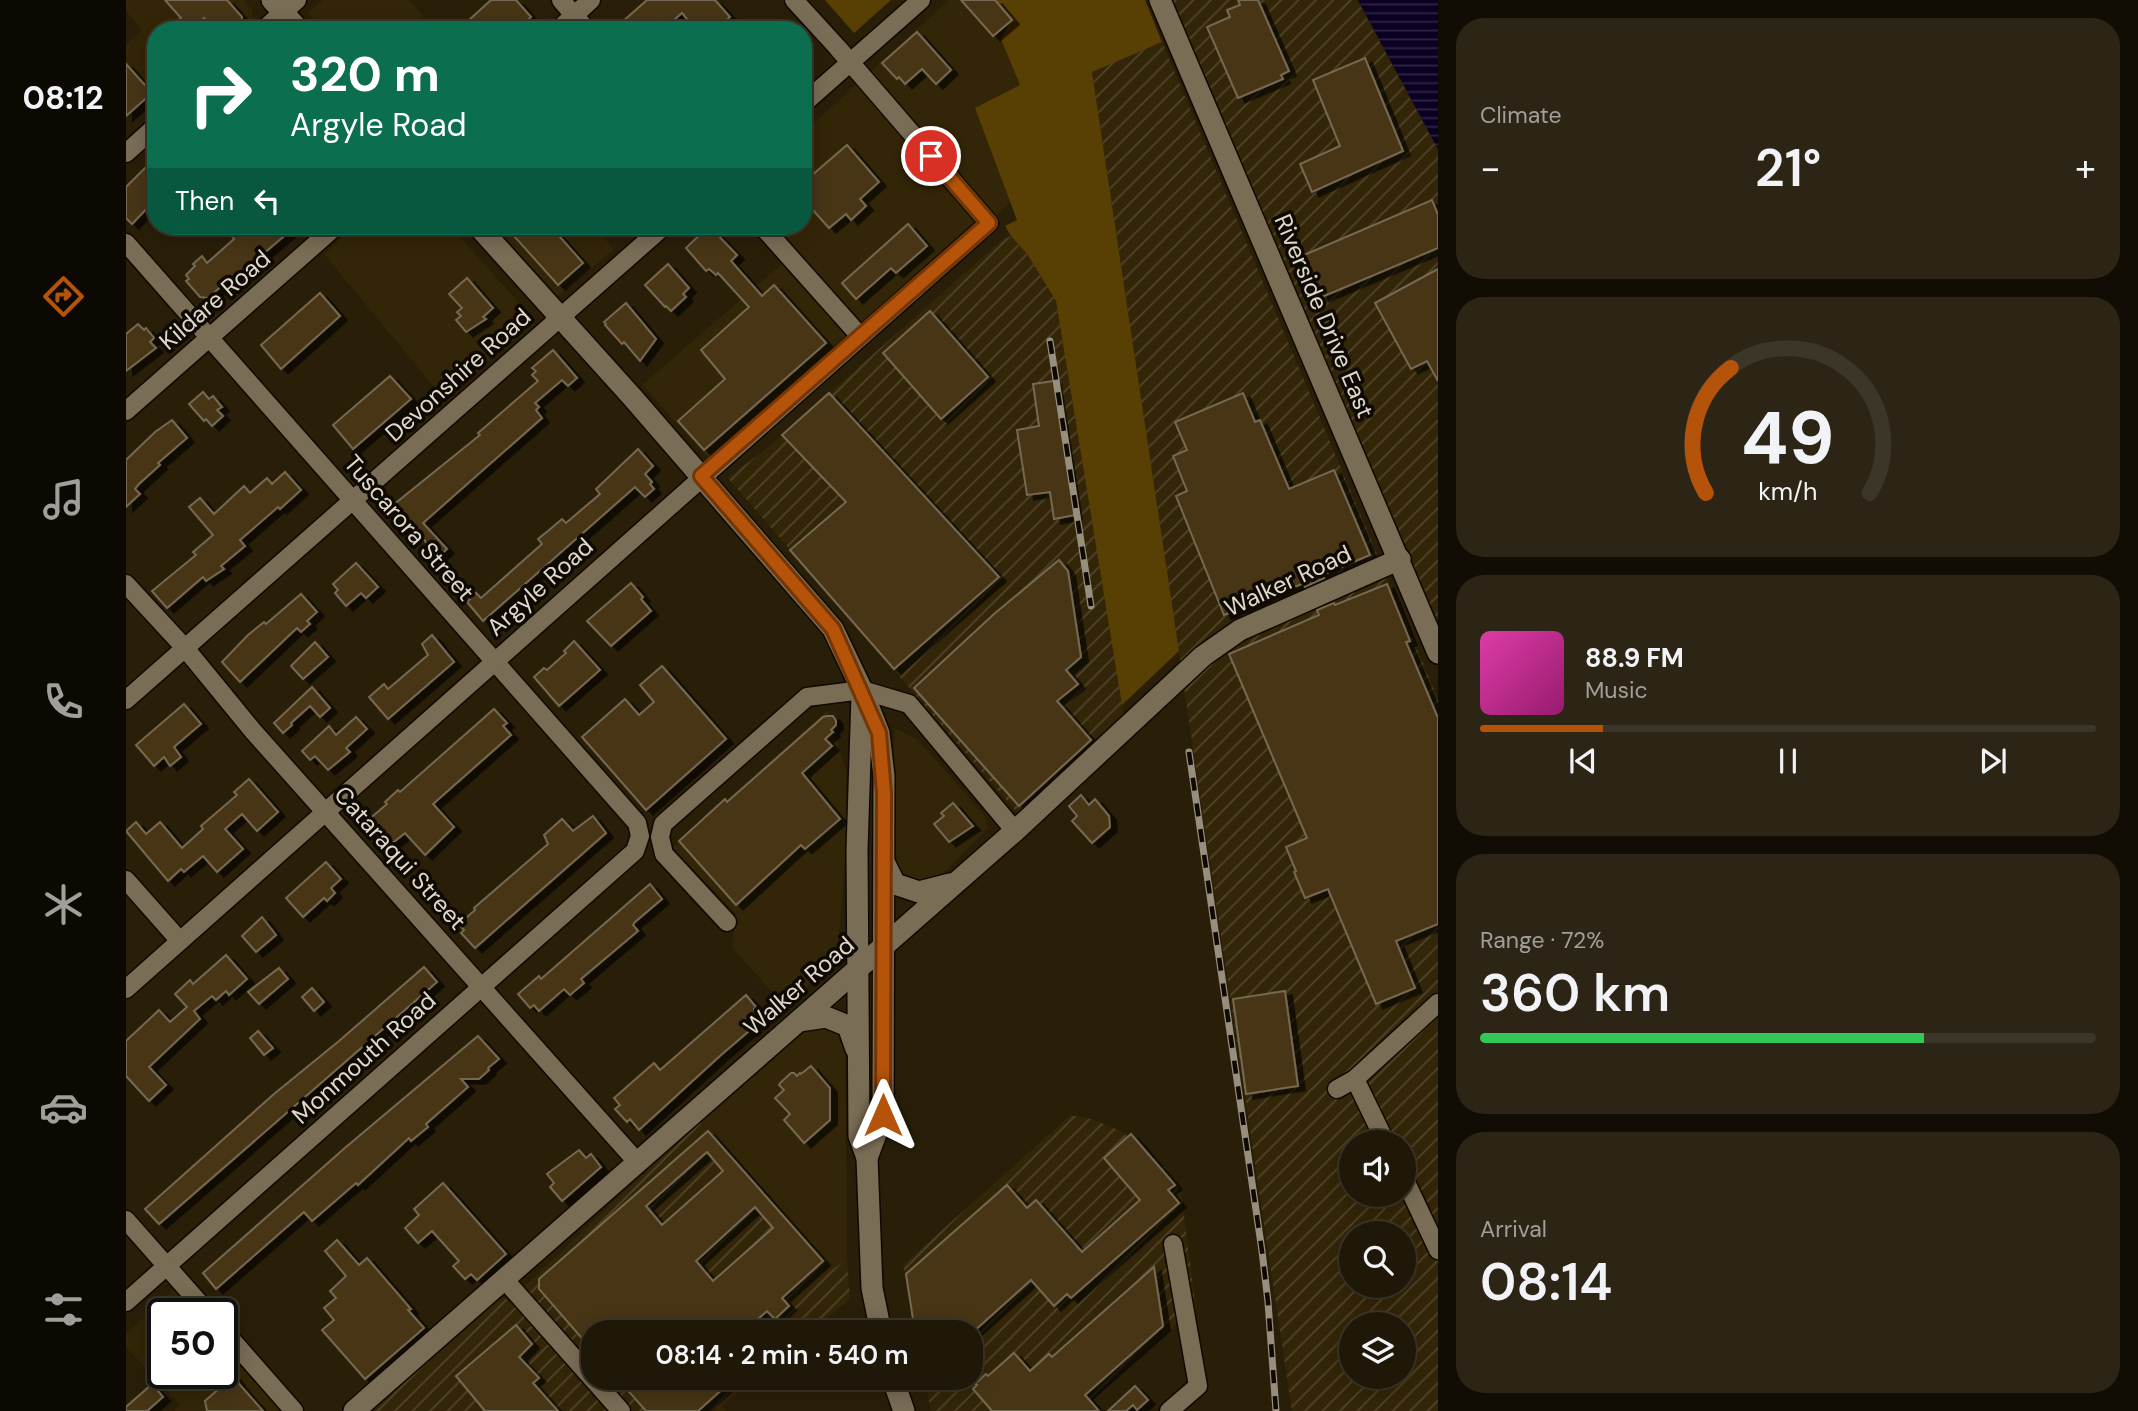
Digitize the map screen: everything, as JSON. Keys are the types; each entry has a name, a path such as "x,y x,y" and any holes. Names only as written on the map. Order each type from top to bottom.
{"main road":[{"name":"Riverside Drive East","path":"1160,0 1438,653"},
{"path":"284,4 294,21"},
{"path":"486,235 833,629 862,690 879,733 884,776 883,1115 867,1158"},
{"name":"Walker Road","path":"354,1411 1014,831 1194,663 1231,634 1400,559"},
{"path":"862,690 857,850 859,1136 867,1158 872,1288 879,1320"},
{"path":"884,861 895,884 919,892 955,882"},
{"path":"799,1021 826,1017 848,1026 858,1056"},
{"path":"897,1390 904,1411"}],"street":[{"path":"561,0 579,21"},
{"path":"568,21 592,0"},
{"path":"794,0 850,62"},
{"path":"812,96 921,0"},
{"path":"270,21 284,4"},
{"name":"Argyle Road","path":"126,989 989,223 850,62"},
{"path":"126,153 147,134"},
{"name":"Kildare Road","path":"126,411 326,235"},
{"name":"Devonshire Road","path":"126,700 654,235"},
{"path":"770,235 860,336"},
{"name":"Tuscarora Street","path":"126,243 636,823 640,836 635,851"},
{"name":"Cataraqui Street","path":"126,584 185,648 253,731 638,1163"},
{"path":"727,922 664,854 660,837 663,824 807,697 862,690 909,704 1014,831"},
{"name":"Monmouth Road","path":"126,1302 635,851"},
{"path":"126,880 180,941"},
{"path":"1338,1088 1355,1079 1438,1003"},
{"path":"1355,1079 1380,1130"},
{"path":"1416,1203 1438,1250"},
{"path":"126,1220 195,1298"},
{"path":"1169,1411 1198,1386 1173,1244"},
{"path":"504,1279 621,1411"},
{"path":"238,1347 294,1411"}],"shaded area":[{"path":"126,0 243,0 253,11 251,21 147,21 147,88 126,64 126,45 142,30 126,11"},
{"path":"323,0 409,0 423,15 419,19 421,21 316,21 308,13"},
{"path":"825,0 891,0 854,33"},
{"path":"949,0 1006,0 1040,47 1040,174 989,223 715,465 642,385 792,255 775,235 812,235 812,125"},
{"path":"994,0 1145,0 1162,42 1092,72 1179,651 1122,705 1056,301 1027,254 1005,226 1017,220 975,108 1020,85 1001,39 1012,19"},
{"path":"1170,0 1357,0 1438,150 1438,625 1250,192"},
{"path":"1358,0 1438,0 1438,149"},
{"path":"1162,42 1438,699 1438,1411 1292,1411 1092,71"},
{"path":"344,235 458,235 535,321 444,399 324,254"},
{"path":"502,235 601,235 614,249 558,296"},
{"path":"1011,236 1027,254 1056,301 1125,721 1019,815 728,478 771,445 1003,239"},
{"path":"828,710 846,772 846,844 838,950 788,1009 732,948 736,914 672,848"},
{"path":"894,728 917,739 984,815 988,828 947,870 921,885 899,871 896,854"},
{"path":"821,1023 840,1034 845,1044 847,1259 832,1270 699,1121 808,1027"},
{"path":"1071,1115 1114,1128 1136,1141 1167,1170 1181,1192 1196,1308 1076,1411 931,1411 927,1390 983,1390 983,1320 914,1320 903,1265"},
{"path":"699,1121 832,1270 847,1259 850,1299 825,1320 581,1320 581,1353 524,1287"},
{"path":"182,1282 196,1298 165,1298"},
{"path":"504,1298 513,1303 581,1381 581,1390 589,1390 607,1411 370,1411 496,1301"},
{"path":"147,1314 147,1370 126,1347 126,1334"},
{"path":"238,1347 294,1411 174,1411 180,1405 165,1389 238,1389"},
{"path":"613,1390 741,1390 722,1406 726,1411 632,1411"}],"building":[{"path":"165,0 227,0 242,17 242,21 206,21 204,18 201,21 178,21 181,18"},
{"path":"491,0 516,0 531,17 527,21 468,21"},
{"path":"647,0 715,0 730,17 725,21 689,21 682,13 673,21 623,21"},
{"path":"961,0 995,0 1012,20 993,36"},
{"path":"1238,0 1258,0 1289,71 1281,75 1283,79 1238,98 1207,27 1230,17 1227,10 1240,5"},
{"path":"917,32 951,70 936,84 922,69 905,84 882,63"},
{"path":"1365,58 1403,151 1312,192 1300,164 1340,146 1313,80"},
{"path":"126,64 147,87 147,97 126,116"},
{"path":"847,145 879,182 860,199 866,206 851,220 846,214 829,228 812,209 812,175"},
{"path":"145,168 147,208 132,224 126,218 126,187"},
{"path":"1432,200 1438,215 1438,248 1322,297 1304,255"},
{"path":"908,224 927,246 896,273 891,268 856,299 842,283"},
{"path":"285,235 229,283 227,281 208,298 200,297 186,281 189,279 186,275 202,256 207,263 234,239 232,236"},
{"path":"513,235 558,235 583,263 558,285"},
{"path":"700,235 718,235 737,255 731,261 762,296 774,285 826,343 704,450 678,421 725,379 701,350 749,307 718,273 716,275 709,269 706,271 686,248"},
{"path":"668,264 689,288 683,294 686,297 671,311 645,285"},
{"path":"1438,269 1438,381 1427,361 1411,369 1375,303"},
{"path":"467,278 493,308 483,317 486,319 466,332 456,320 461,316 457,312 462,308 449,294"},
{"path":"320,293 340,316 281,369 261,345"},
{"path":"626,303 656,339 640,361 604,322"},
{"path":"930,311 988,377 941,419 883,353"},
{"path":"138,324 144,330 146,328 154,338 150,342 156,348 126,371 126,334"},
{"path":"553,350 577,378 568,386 562,380 535,403 542,418 423,523 447,549 435,560 425,548 428,545 392,506 480,435 478,433 538,381 532,375 536,371 532,368"},
{"path":"390,376 411,399 353,449 333,425"},
{"path":"1054,381 1075,515 1054,519 1050,492 1027,495 1017,430 1039,426 1033,384"},
{"path":"203,392 209,399 213,396 222,407 217,410 223,416 212,426 189,404"},
{"path":"829,393 999,577 894,669 790,550 846,502 782,435"},
{"path":"1243,393 1255,422 1260,420 1289,489 1334,470 1370,555 1322,575 1324,578 1305,587 1304,583 1224,615 1176,496 1187,491 1173,456 1187,450 1175,422"},
{"path":"172,420 187,438 139,484 135,489 140,494 126,507 126,460"},
{"path":"638,449 653,466 645,474 654,489 645,497 635,487 483,621 467,602 476,593 481,598 542,544 538,539 562,519 566,523 600,494 596,489"},
{"path":"285,472 301,490 240,540 245,546 221,566 224,569 206,581 203,577 167,608 152,591 196,555 193,552 213,535 189,507 200,498 214,514 244,486 250,493 267,478 272,484"},
{"path":"1059,560 1068,571 1081,657 1066,670 1078,684 1057,701 1091,740 1019,806 914,688 994,614"},
{"path":"356,563 378,587 366,598 361,593 346,606 335,593 338,590 333,584"},
{"path":"631,583 651,611 611,646 587,621"},
{"path":"1387,584 1410,641 1406,642 1438,718 1438,924 1396,941 1415,988 1376,1004 1328,889 1305,898 1294,872 1296,871 1286,847 1307,838 1229,654 1319,615 1317,610"},
{"path":"301,594 317,612 307,621 310,624 301,632 297,628 240,682 222,662 248,635 264,622 266,624"},
{"path":"432,635 454,662 388,719 369,697 384,684 388,689 428,655 422,644"},
{"path":"574,641 600,670 559,706 534,677 544,668 547,670 566,653 564,651"},
{"path":"315,642 328,657 303,679 291,666"},
{"path":"662,666 726,739 646,810 582,737 625,699 639,715 654,702 640,685"},
{"path":"312,687 330,708 320,717 310,706 283,733 274,723"},
{"path":"184,704 201,724 174,747 181,757 170,766 164,757 154,766 136,745"},
{"path":"494,709 507,723 503,726 511,735 433,804 454,827 425,855 405,833 390,845 384,838 383,840 367,821 387,804 385,802 398,790 400,792"},
{"path":"827,716 833,716 836,721 831,730 833,732 825,739 832,746 802,773 840,819 805,849 801,845 736,905 679,841 725,799 727,802"},
{"path":"356,717 367,729 346,748 350,752 328,770 315,756 310,760 302,751 329,726 336,735"},
{"path":"249,779 278,812 257,831 242,814 225,829 243,849 217,872 203,856 184,872 181,869 168,881 126,831 136,822 146,834 160,822 182,848 203,829 201,826 237,795 234,792"},
{"path":"1081,795 1089,805 1095,799 1109,816 1110,827 1092,843 1072,821 1077,816 1069,806"},
{"path":"953,803 973,826 949,842 934,824 944,816 941,813"},
{"path":"593,816 606,833 475,948 461,933 464,930 459,924 548,844 544,835 562,819 573,831"},
{"path":"326,862 341,879 331,888 335,893 327,901 324,898 303,917 286,898"},
{"path":"650,884 662,899 635,922 633,925 638,931 581,979 584,983 570,995 564,989 539,1011 534,1005 530,1008 518,994 539,976 541,979"},
{"path":"262,917 276,935 256,952 242,936"},
{"path":"226,955 247,979 229,995 226,991 216,1000 212,996 194,1011 200,1019 149,1067 166,1085 149,1101 126,1076 126,1041 159,1010 170,1022 187,1007 175,994 190,980 193,984"},
{"path":"424,967 437,982 159,1224 145,1209 274,1094"},
{"path":"279,968 288,979 259,1004 248,992"},
{"path":"312,988 324,1002 314,1011 302,997"},
{"path":"1285,991 1298,1086 1246,1094 1233,999"},
{"path":"746,995 763,1019 639,1130 630,1119 627,1122 615,1109 620,1105 614,1098 654,1063 660,1070"},
{"path":"258,1031 273,1048 264,1055 250,1038"},
{"path":"478,1036 499,1059 489,1070 479,1079 461,1079 468,1087 426,1124 428,1127 411,1141 409,1138 358,1185 356,1183 312,1221 304,1212 216,1289 203,1273"},
{"path":"811,1066 830,1088 830,1120 804,1143 784,1120 790,1114 775,1098 784,1090 780,1083 791,1073 797,1076"},
{"path":"708,1131 823,1261 782,1298 789,1306 775,1319 767,1311 757,1320 581,1320 581,1337 539,1289 539,1279","holes":["707,1152 723,1171 662,1225 646,1206","755,1207 773,1228 713,1281 696,1261"]},
{"path":"1131,1134 1175,1185 1168,1190 1179,1203 1071,1298 1067,1294 1054,1306 1031,1280 983,1323 983,1320 913,1320 906,1274 1007,1185 1027,1208 1036,1200 1082,1252 1140,1200 1104,1158"},
{"path":"579,1150 586,1158 591,1154 601,1167 562,1201 550,1187 554,1183 547,1174"},
{"path":"443,1183 506,1254 477,1280 471,1274 465,1279 453,1266 459,1261 432,1231 418,1243 405,1228 419,1215 414,1209"},
{"path":"337,1240 359,1265 367,1258 424,1328 365,1379 322,1330 334,1320 324,1308 336,1298 330,1291 346,1276 325,1251"},
{"path":"1154,1267 1163,1326 1085,1395 1099,1411 992,1411 974,1390 983,1390 983,1377 986,1374 988,1376 1014,1353 1030,1371 1049,1354 1052,1357"},
{"path":"516,1325 532,1344 519,1357 539,1378 533,1383 558,1411 485,1411 456,1376"},
{"path":"238,1382 263,1411 207,1411 205,1401 219,1389 238,1389"},
{"path":"1135,1386 1148,1400 1137,1410 1133,1405 1126,1411 1108,1411"},
{"path":"147,1388 156,1389 163,1397 147,1411 126,1411 126,1407"},
{"path":"627,1390 721,1390 698,1411 646,1411"}],"railway":[{"path":"1050,341 1091,606"},
{"path":"1189,752 1262,1251 1276,1411"}],"route":[{"path":"883,1115 884,776 879,733 833,629 701,476 989,223 931,156"}]}
